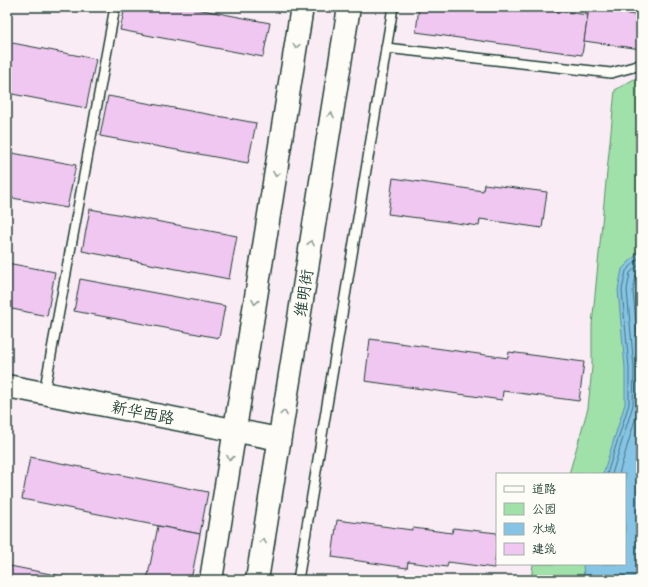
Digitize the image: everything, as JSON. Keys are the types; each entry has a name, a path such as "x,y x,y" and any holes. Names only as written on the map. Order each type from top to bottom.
{"street":[{"path":"211,580 302,7"},
{"name":"维明街","path":"257,580 349,7"},
{"name":"新华西路","path":"7,386 280,439"}],"lane":[{"path":"44,393 115,7"},
{"path":"298,580 393,7"},
{"path":"386,48 611,73 637,66 641,63"}],"green space":[{"path":"641,75 641,580 531,580 533,565 626,565 626,473 569,473 588,408 592,367 592,325 615,90"}],"water":[{"path":"641,246 641,580 584,580 583,565 626,565 626,473 603,473 625,404 625,368 618,290 622,269 635,256"}],"building":[{"path":"125,7 187,7 270,23 263,57 120,30"},
{"path":"419,7 529,7 588,15 582,55 416,32"},
{"path":"589,8 641,16 641,49 584,41"},
{"path":"7,42 96,59 86,108 7,93"},
{"path":"108,96 256,123 248,163 100,136"},
{"path":"7,152 76,165 67,208 7,197"},
{"path":"393,178 483,191 484,184 547,192 542,228 480,219 479,226 388,214"},
{"path":"90,209 237,236 229,279 82,251"},
{"path":"7,263 55,272 47,316 7,308"},
{"path":"80,279 225,306 219,338 74,311"},
{"path":"370,339 508,358 509,352 584,362 579,401 503,391 502,400 365,381"},
{"path":"30,457 208,492 200,534 22,499"},
{"path":"337,520 412,530 413,528 452,533 453,528 496,533 494,568 448,562 447,567 408,562 407,568 332,557"},
{"path":"158,526 200,534 191,580 147,580"},
{"path":"10,566 81,580 8,580"}]}
